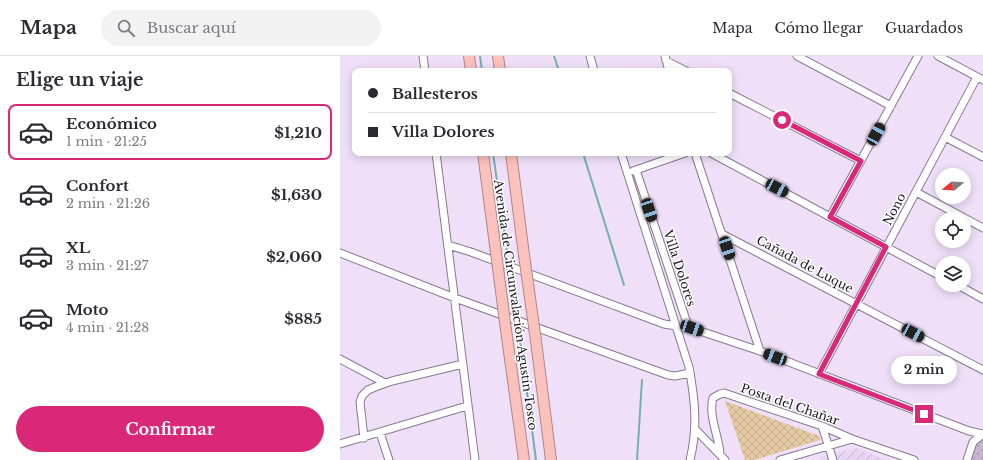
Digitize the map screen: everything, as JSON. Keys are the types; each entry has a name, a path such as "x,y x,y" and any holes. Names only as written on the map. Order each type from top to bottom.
{"highway":[{"path":"469,56 471,68"},
{"path":"498,56 500,68"},
{"name":"Avenida de Circunvalación Agustín Tosco","path":"483,156 524,460"},
{"name":"Avenida de Circunvalación Agustín Tosco","path":"511,156 551,460"}],"street":[{"path":"422,56 424,68"},
{"path":"590,56 593,68"},
{"path":"797,56 891,106"},
{"path":"830,217 918,56"},
{"path":"943,57 980,78"},
{"path":"666,58 668,68"},
{"path":"666,58 681,68"},
{"name":"Nono","path":"819,374 945,137 980,78"},
{"path":"732,95 861,161"},
{"path":"945,137 983,157"},
{"path":"436,156 475,460"},
{"path":"622,156 690,372 695,400 695,429 690,460"},
{"path":"627,173 676,156"},
{"path":"696,156 760,352"},
{"path":"717,156 935,273"},
{"name":"Villa Dolores","path":"636,170 687,323 692,328 760,352 969,431 983,434"},
{"path":"916,192 983,228"},
{"name":"Cañada de Luque","path":"722,234 983,370"},
{"path":"448,245 478,254 664,324 676,326"},
{"path":"340,253 455,298 668,375 675,376 690,372"},
{"path":"971,292 983,298"},
{"path":"340,359 385,383"},
{"path":"364,438 360,402 362,396 368,390 385,383 463,364"},
{"name":"Posta del Chañar","path":"723,457 711,410 713,398 724,393 822,426 852,439 914,460"},
{"path":"340,444 467,406"},
{"path":"822,426 833,460"},
{"path":"695,429 723,457"},
{"path":"380,433 389,460"},
{"path":"967,460 973,442 983,434"},
{"path":"780,460 852,439"}],"shaded area":[{"path":"983,440 983,460 970,460 975,445"},
{"path":"856,448 887,460 820,460 820,457"}],"building":[{"path":"725,401 819,436 820,440 754,460 745,460"}],"waterway":[{"path":"480,56 482,68"},
{"path":"554,56 558,68"},
{"path":"493,156 507,252"},
{"path":"584,156 624,285"},
{"path":"519,333 536,460"},
{"path":"637,460 642,380"}],"route":[{"path":"782,120 861,161 830,217 886,247 819,374 924,414"}]}
